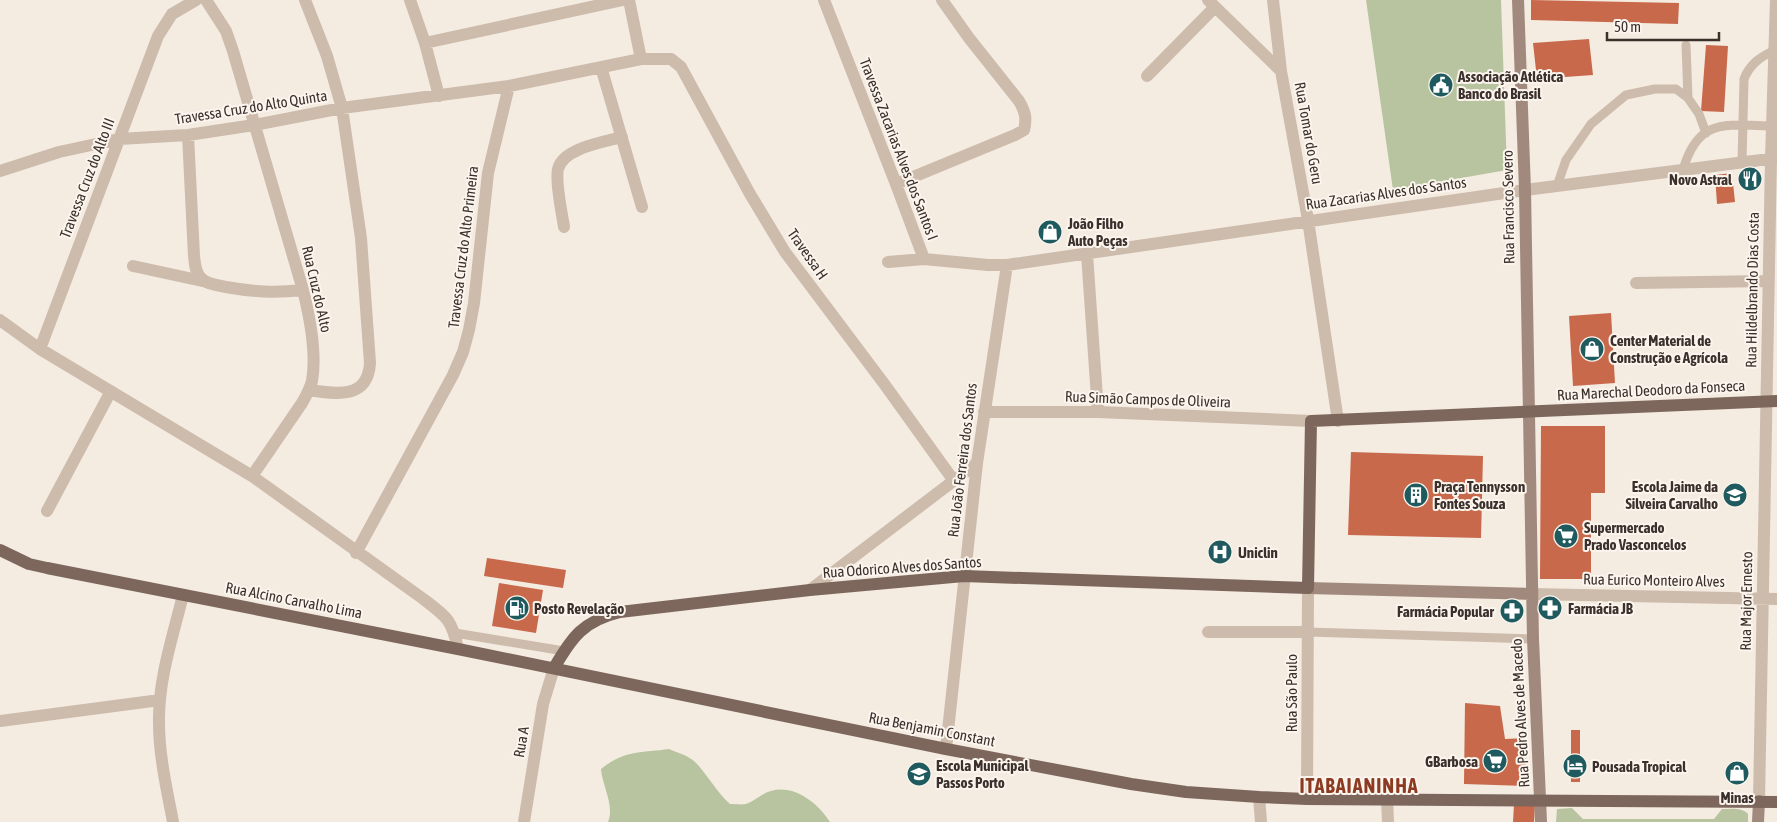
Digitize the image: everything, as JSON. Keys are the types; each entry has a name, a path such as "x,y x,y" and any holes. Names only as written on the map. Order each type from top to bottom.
{"main road":[{"name":"Rua Marechal Deodoro da Fonseca","path":"1527,412 1772,401"},
{"path":"1308,588 1311,421 1527,412"},
{"name":"Rua Alcino Carvalho Lima","path":"0,550 29,564"},
{"name":"Rua Alcino Carvalho Lima","path":"0,561 29,564 554,668"},
{"name":"Rua Odorico Alves dos Santos","path":"554,668 564,651 580,631 604,616 620,612 810,590 964,576 1308,588"},
{"name":"Rua Benjamin Constant","path":"554,668 946,749 1131,784 1186,792 1307,799 1777,802"}],"street":[{"name":"Travessa Cruz do Alto III","path":"40,348 158,36 167,20 180,9 196,0"},
{"name":"Rua Cruz do Alto","path":"206,0 230,40 304,290 310,318 313,369 309,390 252,476"},
{"path":"305,0 327,56 342,108 361,238 370,372 363,384 349,392 331,394 309,390"},
{"path":"410,0 425,43 439,96"},
{"path":"425,43 604,2 623,0"},
{"path":"509,86 641,59 629,0"},
{"name":"Travessa Zacarias Alves dos Santos I","path":"824,0 924,259 988,266 1007,266"},
{"path":"896,184 1015,135 1024,130 1027,120 1019,101 969,38 942,0"},
{"name":"Rua Tomar do Geru","path":"1273,0 1281,71 1308,220 1338,420"},
{"name":"Rua Francisco Severo","path":"1518,0 1525,190 1527,412"},
{"name":"Rua Hildelbrando Dias Costa","path":"1772,401 1768,281 1774,159 1772,126 1776,0"},
{"path":"1147,76 1212,4 1281,71"},
{"name":"Travessa H","path":"641,59 671,58 680,67 750,194 785,252 954,481"},
{"path":"602,67 642,208"},
{"name":"Travessa Cruz do Alto Quinta","path":"0,170 59,152 119,139 188,135 254,126 342,108 509,86"},
{"name":"Travessa Cruz do Alto Primeira","path":"356,552 448,384 463,352 470,330 474,303 488,173 509,86"},
{"path":"188,135 195,266 201,278 207,282"},
{"path":"564,227 558,179 560,162 575,151 622,137"},
{"name":"Rua Zacarias Alves dos Santos","path":"1007,266 1308,220 1525,190 1774,159"},
{"path":"1087,254 1098,412"},
{"path":"888,262 924,259"},
{"path":"133,266 256,292 280,293 304,290"},
{"name":"Rua João Ferreira dos Santos","path":"946,749 977,463 1007,266"},
{"path":"1636,283 1768,281"},
{"path":"0,320 40,348 252,476 439,611 448,619 458,649"},
{"path":"47,511 111,390"},
{"name":"Rua Major Ernesto","path":"1759,801 1762,598 1772,401"},
{"name":"Rua Simão Campos de Oliveira","path":"984,412 1098,412 1311,421"},
{"path":"1308,588 1532,594 1527,412"},
{"path":"810,590 977,463"},
{"name":"Rua São Paulo","path":"1307,799 1308,588"},
{"name":"Rua Eurico Monteiro Alves","path":"1532,594 1777,598"},
{"name":"Rua Pedro Alves de Macedo","path":"1532,594 1532,638 1541,822"},
{"path":"173,822 160,746 160,700 183,595"},
{"path":"1208,632 1308,632"},
{"name":"Rua A","path":"524,822 544,704 554,668"},
{"path":"0,721 160,700"},
{"path":"1259,797 1261,822"},
{"path":"1387,799 1388,822"},
{"path":"1758,822 1759,801"}],"lane":[{"path":"1686,45 1688,98"},
{"path":"1742,163 1743,87 1747,71 1754,62 1775,50"},
{"path":"1557,186 1566,160 1591,124 1626,96 1655,89 1676,89 1688,98 1699,114 1706,132"},
{"path":"1683,170 1690,148 1706,132 1724,126 1772,126"},
{"path":"1308,632 1532,638"},
{"path":"454,633 564,651"}],"green space":[{"name":"Associação Atlética Banco do Brasil","path":"1366,0 1501,0 1507,170 1393,190"},
{"path":"669,749 694,761 730,804 746,804 768,792 788,790 812,802 830,822 608,822 610,809 601,769 625,755"},
{"path":"1572,808 1583,819 1714,819 1722,809 1736,809 1743,810 1748,814 1748,822 1556,822 1557,809"}],"building":[{"path":"1531,0 1679,3 1678,24 1531,20"},
{"path":"1589,39 1593,75 1537,79 1533,43"},
{"path":"1706,45 1728,46 1724,112 1701,111"},
{"path":"1732,173 1735,202 1717,204 1715,175"},
{"name":"Center Material de Construção e Agrícola","path":"1611,313 1615,383 1573,386 1569,316"},
{"name":"Supermercado Prado Vasconcelos","path":"1541,426 1605,426 1605,493 1591,493 1591,579 1540,579"},
{"name":"Praça Tennysson Fontes Souza","path":"1351,452 1483,456 1481,538 1348,535"},
{"path":"487,558 566,570 563,588 484,576"},
{"name":"Posto Revelação","path":"499,583 543,590 536,633 492,626"},
{"name":"GBarbosa","path":"1465,703 1500,706 1505,739 1525,738 1526,786 1464,784"},
{"path":"1571,730 1580,730 1580,782 1571,782"},
{"path":"1514,804 1535,805 1534,822 1513,822"}],"place":[{"name":"Associação Atlética Banco do Brasil","path":"1441,85"},
{"name":"Novo Astral","path":"1750,179"},
{"name":"João Filho Auto Peças","path":"1050,232"},
{"name":"Center Material de Construção e Agrícola","path":"1592,349"},
{"name":"Praça Tennysson Fontes Souza","path":"1416,495"},
{"name":"Escola Jaime da Silveira Carvalho","path":"1735,495"},
{"name":"Supermercado Prado Vasconcelos","path":"1566,536"},
{"name":"Uniclin","path":"1220,552"},
{"name":"Posto Revelação","path":"517,608"},
{"name":"Farmácia JB","path":"1550,608"},
{"name":"Farmácia Popular","path":"1512,611"},
{"name":"GBarbosa","path":"1495,761"},
{"name":"Pousada Tropical","path":"1575,766"},
{"name":"Minas","path":"1737,773"},
{"name":"Escola Municipal Passos Porto","path":"919,774"}],"district":[{"name":"ITABAIANINHA","path":"1359,785"}]}
